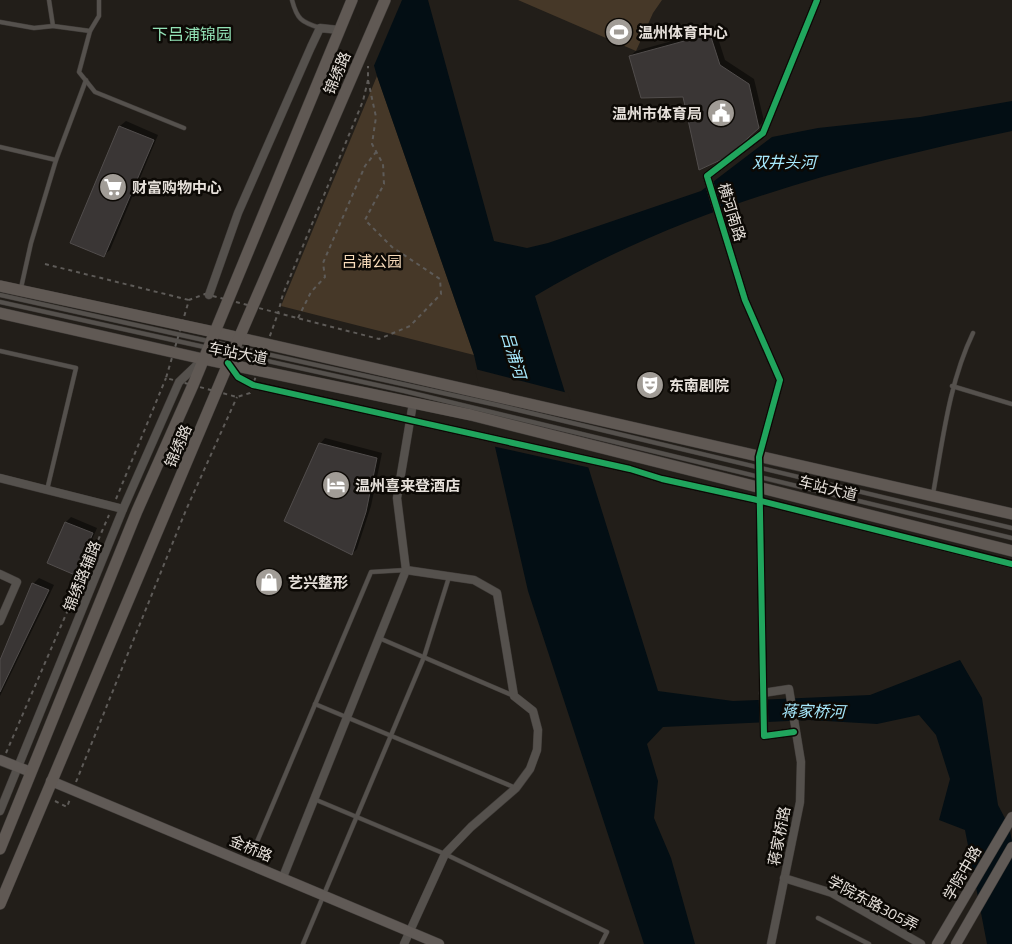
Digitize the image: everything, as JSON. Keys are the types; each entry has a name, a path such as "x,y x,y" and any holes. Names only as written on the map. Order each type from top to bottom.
{"main road":[{"name":"锦绣路","path":"0,849 137,511 209,345 352,0"},
{"name":"锦绣路","path":"0,904 233,351 385,0"},
{"name":"车站大道","path":"0,286 413,403 471,415 636,457 933,496 1012,514"},
{"name":"车站大道","path":"0,313 209,345 233,351 460,390 644,431 760,472 1012,551"}],"street":[{"name":"横河南路","path":"794,732 764,736 760,472 780,380 745,300 708,176 763,133 817,0"},
{"path":"209,295 238,213 320,28 339,30"},
{"name":"锦绣路辅路","path":"0,811 123,509 179,382 209,345"},
{"path":"233,351 238,377 248,384 630,469 662,479 761,501 1012,564"},
{"path":"283,877 406,570 397,498 413,403"},
{"path":"0,478 123,509"},
{"path":"404,944 445,854 471,827 516,788 530,769 537,750 538,730 533,711 514,696 498,593 474,580 406,570"},
{"path":"0,574 17,582 0,621"},
{"name":"蒋家桥路","path":"763,693 789,689 794,732 801,762 800,802 770,944"},
{"path":"2,759 31,772"},
{"name":"金桥路","path":"51,780 410,930 439,944"},
{"name":"学院中路","path":"937,944 1011,821"},
{"name":"学院中路","path":"956,944 1012,847"},
{"name":"学院东路305弄","path":"784,878 832,893 921,944"}],"lane":[{"path":"48,0 53,26"},
{"path":"99,0 99,16 90,31 79,72 96,92 184,128"},
{"path":"292,0 297,16 308,24 320,28"},
{"path":"0,22 34,28 53,26 90,31"},
{"path":"20,291 31,243 56,160 86,80"},
{"path":"0,147 56,160"},
{"path":"0,295 209,345"},
{"path":"0,302 209,345"},
{"path":"933,496 952,386 962,355 973,332"},
{"path":"0,351 76,368 47,490"},
{"path":"233,351 497,405 1012,538"},
{"path":"233,351 547,427 1012,528"},
{"path":"952,386 1012,404"},
{"path":"254,849 372,572 406,570"},
{"path":"302,944 424,658 450,576"},
{"path":"379,638 514,696"},
{"path":"315,704 516,788"},
{"path":"314,799 445,854 607,932 601,944"},
{"path":"818,918 869,944"}],"path":[{"path":"368,80 376,117 372,144 383,164 384,184 365,220 392,247 440,279 441,294 410,326 379,339 278,313 283,294 363,101 368,80 369,64"},
{"path":"298,318 311,292 325,276 323,263 365,166 376,152"},
{"path":"45,264 189,300"},
{"path":"114,504 166,378"},
{"path":"73,790 186,510 237,398"},
{"path":"2,759 110,512"},
{"path":"44,796 67,807 70,798"}],"green space":[{"name":"温州体育中心","path":"518,0 662,0 653,13 636,51"},
{"name":"吕浦公园","path":"377,76 474,355 281,306"}],"water":[{"path":"355,0 428,0 494,241 527,248 548,243 701,191 772,137 818,128 920,117 1012,101 1012,131 888,159 766,194 648,238 591,265 535,296 658,691 733,701 870,695 960,660 982,698 998,805 1009,826 1012,841 1012,944 987,944 965,830 939,820 950,779 936,735 919,715 877,724 809,720 663,727 647,744 658,781 654,818 671,858 695,944 644,944 528,591 474,355 377,76"}],"pier":[{"path":"352,0 402,0 373,68"},
{"path":"475,369 568,393 591,468 492,446"}],"building":[{"name":"温州市体育局","path":"710,34 720,65 749,84 759,128 727,157 699,170 683,97 641,98 629,56"},
{"path":"119,126 154,140 104,257 70,243"},
{"name":"温州喜来登酒店","path":"319,443 377,458 366,512 352,555 284,521"},
{"path":"65,522 93,533 75,575 47,563"},
{"path":"32,583 49,590 0,692 0,660"}],"cycle path":[{"path":"794,732 764,736 759,457 780,380 745,300 707,176 763,133 817,0"},
{"path":"228,363 238,377 253,385 630,469 662,479 753,499 1012,564"}],"place":[{"name":"温州体育中心","path":"619,32"},
{"name":"温州市体育局","path":"721,113"},
{"name":"财富购物中心","path":"113,187"},
{"name":"东南剧院","path":"650,385"},
{"name":"温州喜来登酒店","path":"336,485"},
{"name":"艺兴整形","path":"269,582"}],"district":[{"name":"下吕浦锦园","path":"192,34"}],"water label":[{"name":"双井头河","path":"784,162"},
{"name":"吕浦河","path":"514,355"},
{"name":"蒋家桥河","path":"813,711"}]}
